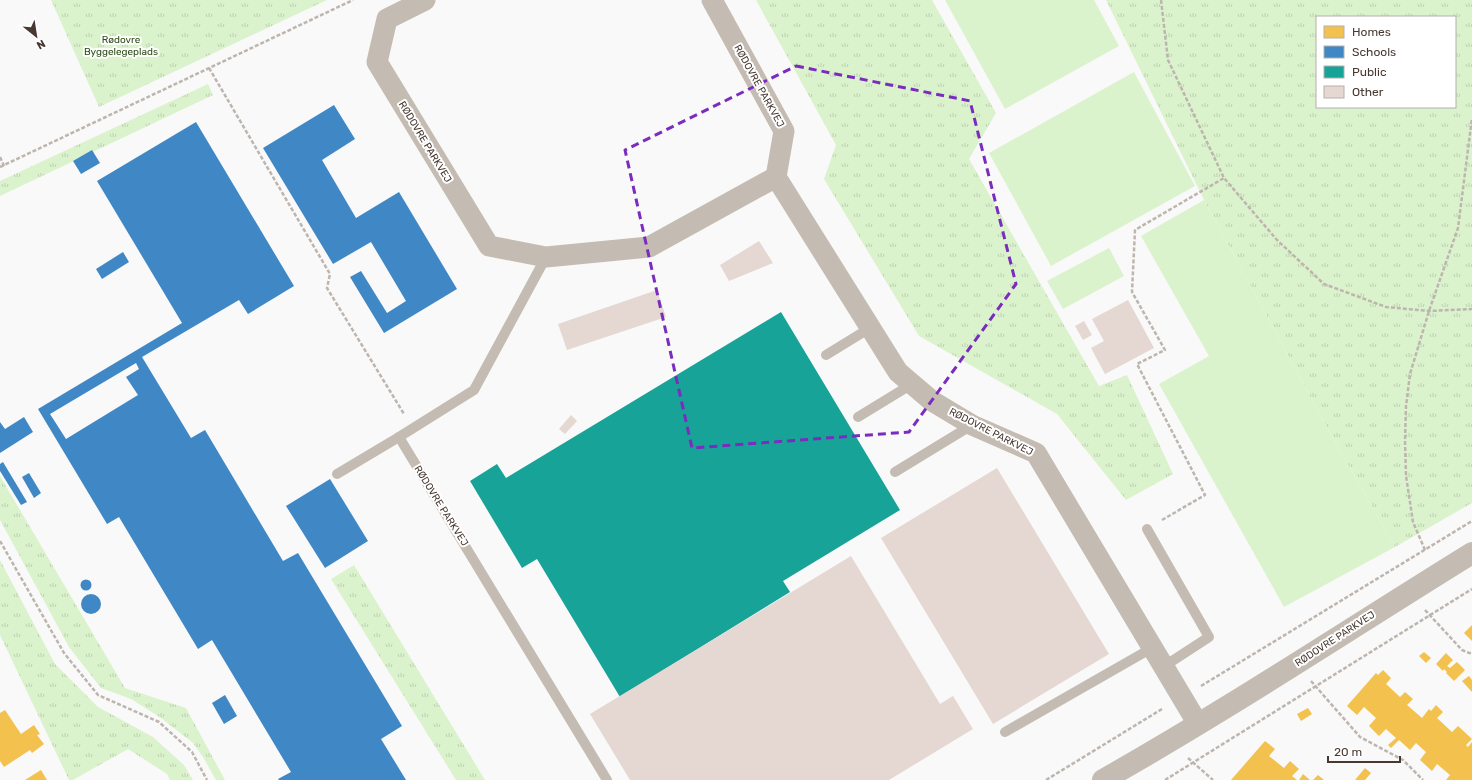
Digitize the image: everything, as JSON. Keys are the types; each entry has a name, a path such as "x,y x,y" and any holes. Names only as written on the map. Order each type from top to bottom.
{"street":[{"name":"RØDOVRE PARKVEJ","path":"425,0 386,19 377,62 489,246 546,257 649,247 776,177"},
{"name":"RØDOVRE PARKVEJ","path":"712,0 784,131 776,177 898,372 932,401 972,425 1036,453 1198,724"},
{"name":"RØDOVRE PARKVEJ","path":"1103,780 1170,742 1472,553"}],"lane":[{"path":"337,474 474,390 546,257"},
{"path":"826,355 870,328"},
{"path":"858,417 912,384"},
{"path":"895,472 972,425"},
{"name":"RØDOVRE PARKVEJ","path":"399,437 607,780"},
{"path":"1148,529 1208,637 1163,667"},
{"path":"1005,732 1152,648"}],"path":[{"path":"0,167 354,0"},
{"path":"1161,0 1168,60 1224,178 1277,240 1324,284 1386,306 1429,311 1472,309"},
{"path":"209,68 330,274 327,288"},
{"path":"1425,550 1413,522 1406,476 1404,440 1406,406 1410,374 1429,311 1458,228 1472,118"},
{"path":"0,157 4,166"},
{"path":"1148,529 1205,494 1137,364 1165,350 1132,292 1135,230 1224,178"},
{"path":"1046,780 1472,521"},
{"path":"0,541 64,653 98,695 159,722 192,752 207,780"},
{"path":"1166,780 1472,589"},
{"path":"1409,592 1462,650 1472,654"},
{"path":"1296,664 1360,737 1402,760 1423,780"},
{"path":"1170,742 1213,780"}],"highlighted area":[{"path":"796,66 970,101 1016,284 909,432 692,448 625,150"}],"green space":[{"name":"Rødovre Byggelegeplads","path":"51,0 327,0 99,107"},
{"path":"756,0 932,0 996,113 969,159 1099,386 1127,375 1173,474 1126,500 1057,414 919,336 824,179 836,145"},
{"path":"945,0 1094,0 1119,46 1005,109"},
{"path":"1106,0 1472,0 1472,503 1395,547 1331,435 1204,200"},
{"path":"1134,72 1195,186 1051,266 989,153"},
{"path":"208,84 213,95 0,196 0,181"},
{"path":"1204,200 1331,435 1395,547 1284,607 1159,384 1209,356 1141,236"},
{"path":"1109,248 1124,276 1063,309 1047,281"},
{"path":"0,476 125,688 186,708 225,780 216,780 193,743 161,718 131,699 101,688 69,647 0,520"},
{"path":"0,560 55,664 98,707 153,737 184,765 193,780 170,780 167,774 128,749 73,780 69,780 0,635"},
{"path":"354,565 485,780 456,780 331,579"}],"building: Homes":[{"path":"1472,625 1472,641 1464,633"},
{"path":"1424,652 1431,658 1426,663 1419,656"},
{"path":"1446,653 1453,660 1447,666 1450,668 1457,662 1465,670 1454,681 1444,669 1443,671 1436,664"},
{"path":"1383,670 1391,678 1386,684 1400,697 1405,692 1413,699 1407,705 1422,718 1429,709 1431,711 1436,705 1443,712 1437,718 1452,732 1458,726 1472,739 1466,745 1468,747 1472,742 1472,780 1446,780 1450,775 1437,764 1432,771 1420,760 1426,752 1416,743 1410,750 1399,740 1391,748 1388,745 1396,738 1386,729 1379,736 1369,726 1376,718 1364,707 1357,715 1347,706 1376,673 1378,675"},
{"path":"1469,676 1472,680 1472,692 1462,681"},
{"path":"1308,708 1312,714 1301,721 1297,714"},
{"path":"5,710 21,734 34,725 40,734 37,735 44,744 32,753 30,750 4,767 0,761 0,713"},
{"path":"1265,741 1275,749 1269,756 1284,768 1290,761 1299,769 1292,776 1297,780 1231,780"},
{"path":"1365,768 1371,773 1365,780 1355,780"},
{"path":"41,770 47,780 25,780"},
{"path":"1303,774 1310,780 1299,780"},
{"path":"1318,775 1324,780 1313,780"}],"building: Schools":[{"path":"334,105 355,139 322,160 356,218 399,192 457,289 384,333 350,277 361,271 387,313 406,301 371,242 333,264 263,148"},
{"path":"196,122 294,286 248,314 239,300 142,357 191,438 205,430 283,561 298,553 402,726 381,739 406,780 278,779 291,772 212,640 198,649 119,517 107,524 38,409 182,323 97,181","holes":["136,363 139,369 126,377 138,395 66,439 50,414"]},
{"path":"92,150 100,163 81,174 73,161"},
{"path":"123,252 129,262 102,279 96,269"},
{"path":"24,417 33,432 0,453 0,422 5,429"},
{"path":"3,462 27,502 21,505 0,471 0,464"},
{"path":"29,473 41,493 34,498 22,477"},
{"path":"330,479 368,541 325,568 286,506"},
{"path":"84,580 88,580 90,581 90,589 84,590 81,587 81,583"},
{"path":"91,594 98,597 101,604 98,611 91,614 84,611 81,604 84,597"},
{"path":"225,695 237,716 224,724 212,703"}],"building: Public":[{"path":"781,312 900,510 783,581 790,592 620,697 537,559 522,568 470,481 497,464 506,478"}],"building: Other":[{"path":"759,241 773,263 729,281 720,265"},
{"path":"657,290 666,317 567,350 558,324"},
{"path":"1128,300 1154,348 1105,374 1091,348 1104,341 1092,319"},
{"path":"1084,321 1092,335 1083,340 1075,326"},
{"path":"571,415 577,421 565,434 559,429"},
{"path":"997,468 1109,654 993,724 881,538"},
{"path":"851,556 940,704 953,696 973,729 889,780 630,780 590,714"}]}
